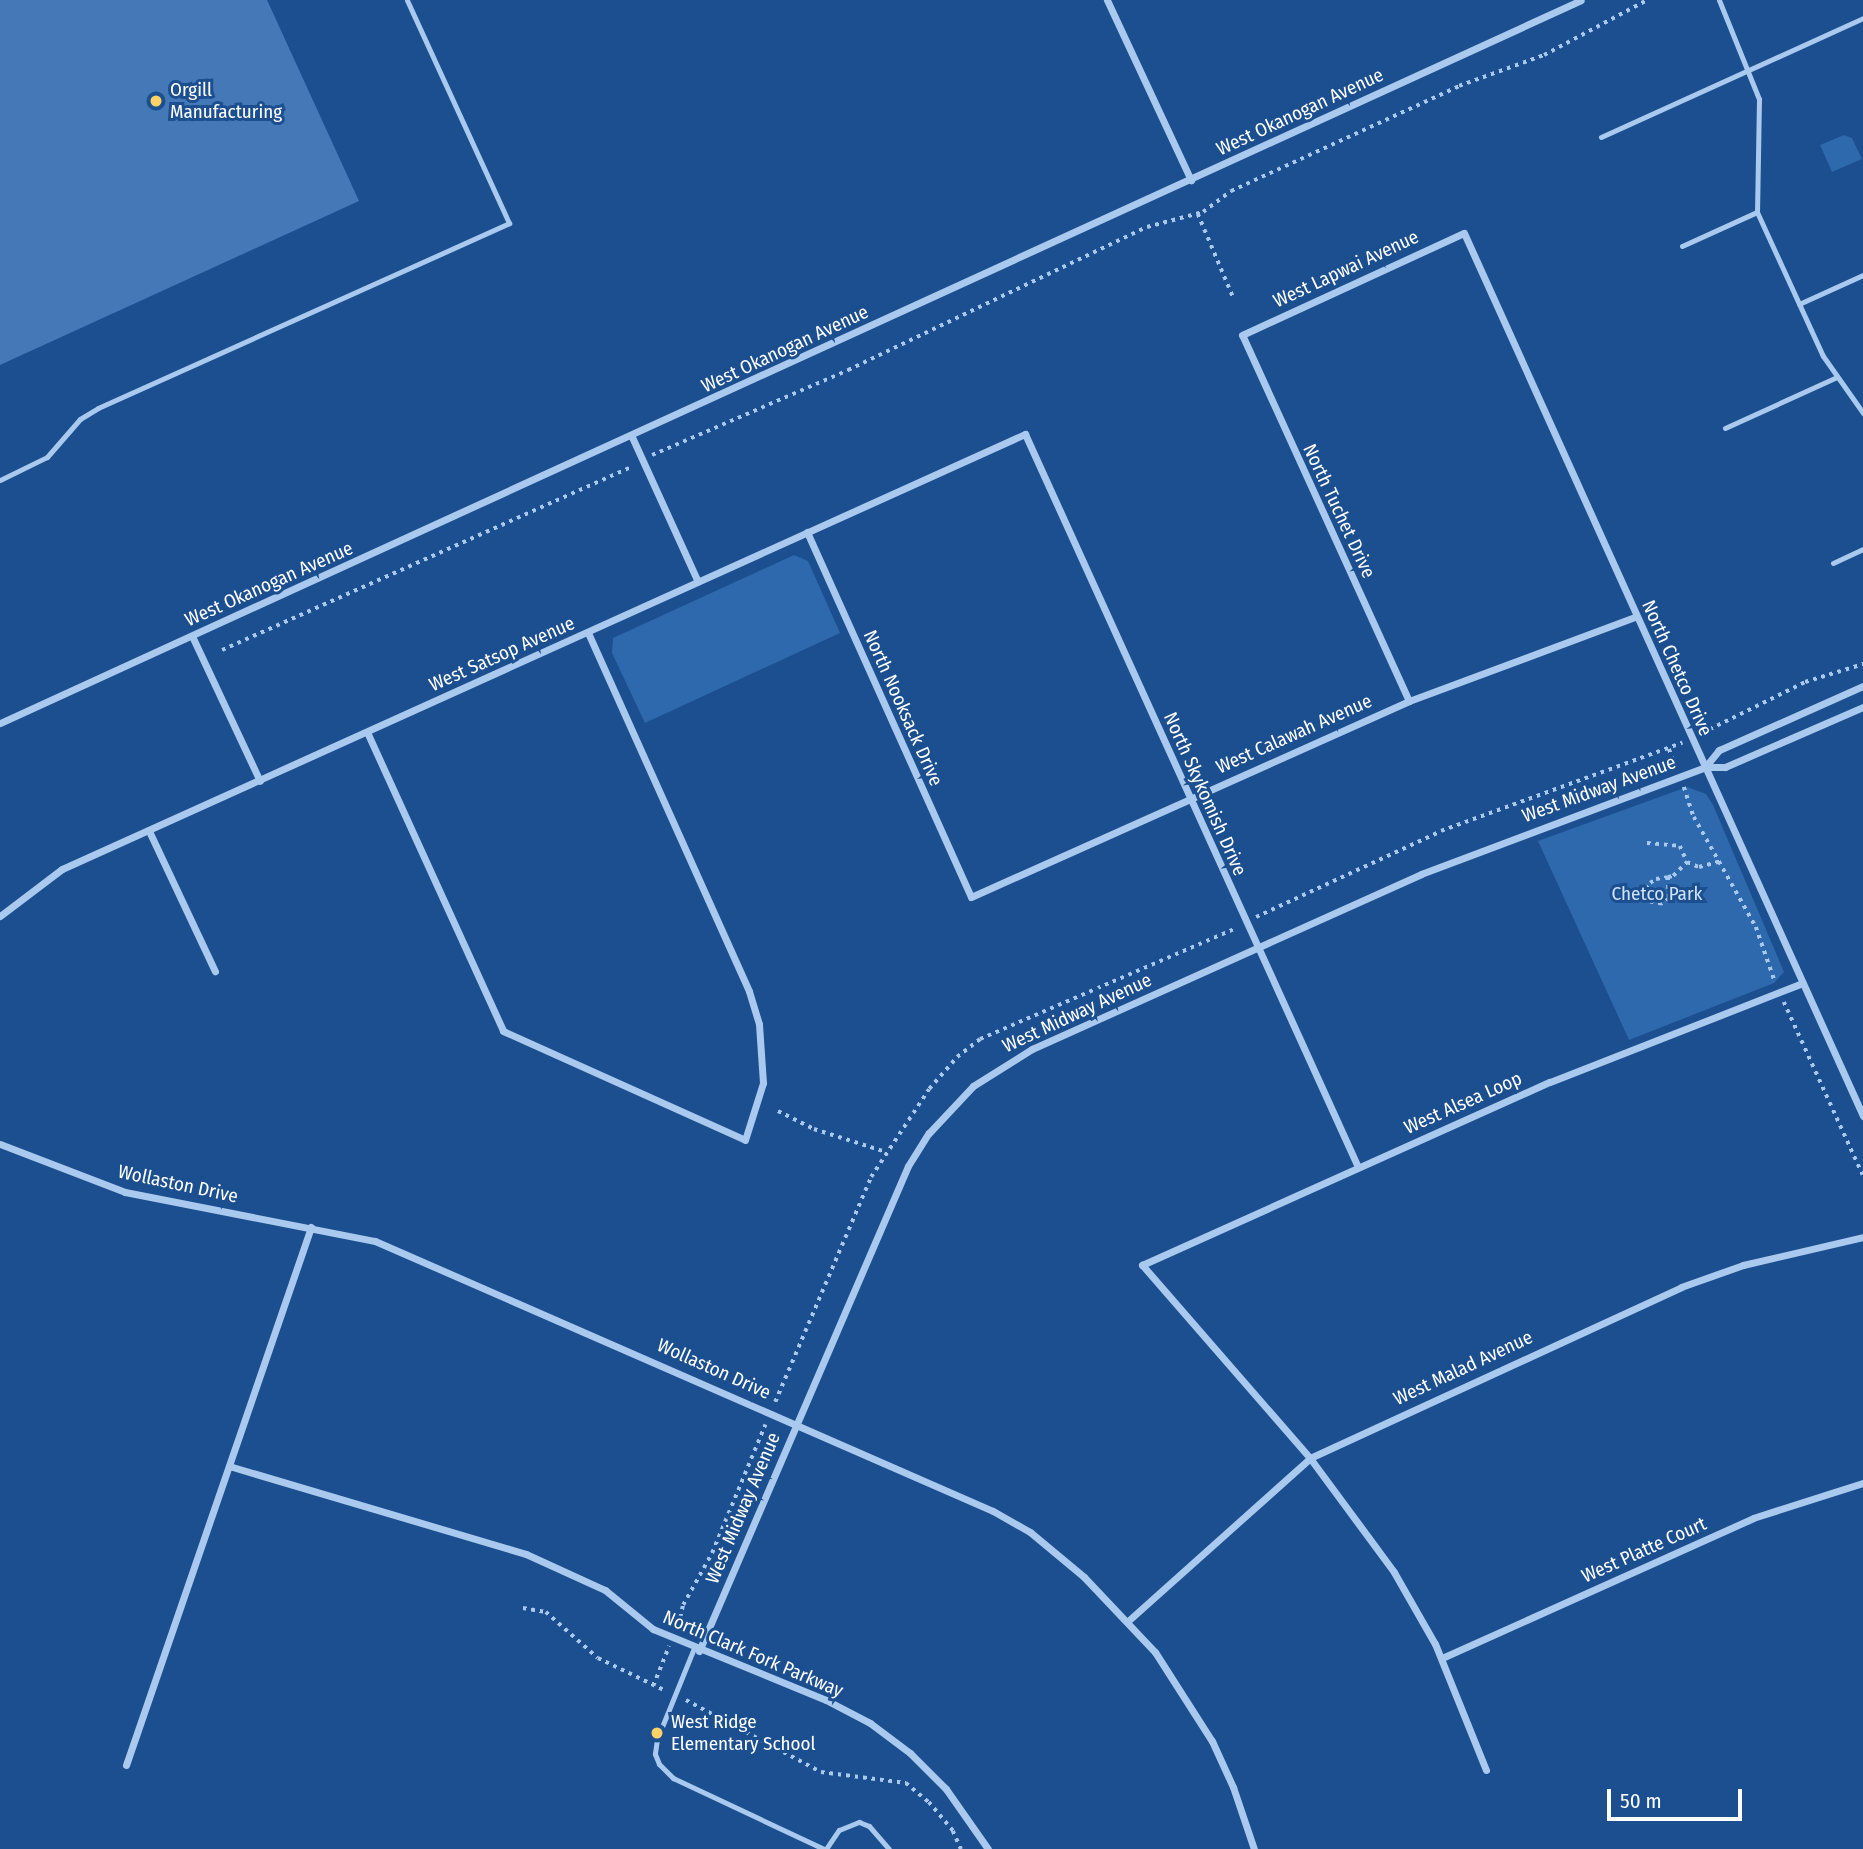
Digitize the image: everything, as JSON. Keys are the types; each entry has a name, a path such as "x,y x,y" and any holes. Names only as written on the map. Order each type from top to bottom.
{"street":[{"path":"1107,0 1191,180"},
{"name":"West Okanogan Avenue","path":"0,723 632,437 1581,0"},
{"name":"West Lapwai Avenue","path":"1242,335 1464,233"},
{"name":"North Chetco Drive","path":"1464,233 1863,1116"},
{"name":"North Tuchet Drive","path":"1242,335 1409,701"},
{"name":"West Satsop Avenue","path":"0,916 62,869 1025,434"},
{"name":"North Skykomish Drive","path":"1025,434 1358,1167"},
{"path":"632,437 698,582"},
{"name":"North Nooksack Drive","path":"807,532 971,897"},
{"name":"West Calawah Avenue","path":"971,897 1409,701 1637,616"},
{"path":"367,733 503,1031 745,1140 763,1083 759,1024 749,991 588,632"},
{"path":"192,636 260,781"},
{"name":"West Midway Avenue","path":"1705,767 1719,750 1863,686"},
{"name":"West Midway Avenue","path":"697,1650 908,1166 950,1107 992,1072 1032,1049 1463,857 1705,767 1725,767 1863,707"},
{"path":"149,831 215,971"},
{"name":"West Alsea Loop","path":"1310,1458 1142,1265 1550,1083 1802,983"},
{"name":"Wollaston Drive","path":"0,1144 125,1192 375,1241 955,1491 1030,1532 1128,1621 1201,1719 1233,1787 1254,1849"},
{"path":"126,1765 311,1227"},
{"name":"West Malad Avenue","path":"1128,1621 1310,1458 1682,1287 1743,1265 1863,1237"},
{"path":"1310,1458 1394,1572 1442,1658 1486,1770"},
{"name":"North Clark Fork Parkway","path":"229,1466 526,1554 605,1590 653,1629 672,1639 826,1700 870,1723 946,1789 988,1849"},
{"name":"West Platte Court","path":"1442,1658 1753,1518 1863,1483"}],"lane":[{"path":"0,480 47,457 80,419 98,408 509,223 407,0"},
{"path":"1720,0 1750,69 1759,99 1757,212 1799,304 1837,377 1863,413"},
{"path":"1601,136 1863,18"},
{"path":"1682,246 1757,212"},
{"path":"1799,304 1863,275"},
{"path":"1725,428 1837,377"},
{"path":"1833,563 1863,549"},
{"path":"697,1650 674,1695 657,1739 655,1754 659,1764 673,1778 825,1849 839,1830 859,1822 869,1826 889,1849"}],"path":[{"path":"222,650 848,370 1147,227 1198,214 1231,191 1459,86 1544,55 1647,0"},
{"path":"1198,214 1233,298"},
{"path":"653,1686 682,1605 712,1553 871,1177 929,1089 980,1038 1245,923 1441,831 1583,781 1621,762 1669,750 1805,682 1863,664"},
{"path":"1669,750 1694,817 1756,927 1780,993 1863,1175"},
{"path":"1647,843 1680,846 1687,862 1699,867 1721,861"},
{"path":"1668,877 1669,899 1662,904 1650,902 1646,888 1656,879 1668,877 1687,862"},
{"path":"778,1111 814,1129 886,1152"},
{"path":"523,1608 554,1616 598,1658 821,1772 906,1783 929,1802 953,1831 961,1849"}],"green space":[{"path":"1844,135 1852,138 1862,159 1832,172 1820,145"},
{"path":"794,555 808,561 840,633 645,723 612,653 613,638"},
{"name":"Chetco Park","path":"1687,787 1706,794 1713,805 1784,972 1774,983 1629,1040 1538,841"}],"building":[{"name":"Orgill Manufacturing","path":"0,0 267,0 359,201 0,365"}],"place":[{"name":"Orgill Manufacturing","path":"156,101"},
{"name":"West Ridge Elementary School","path":"657,1733"}]}
